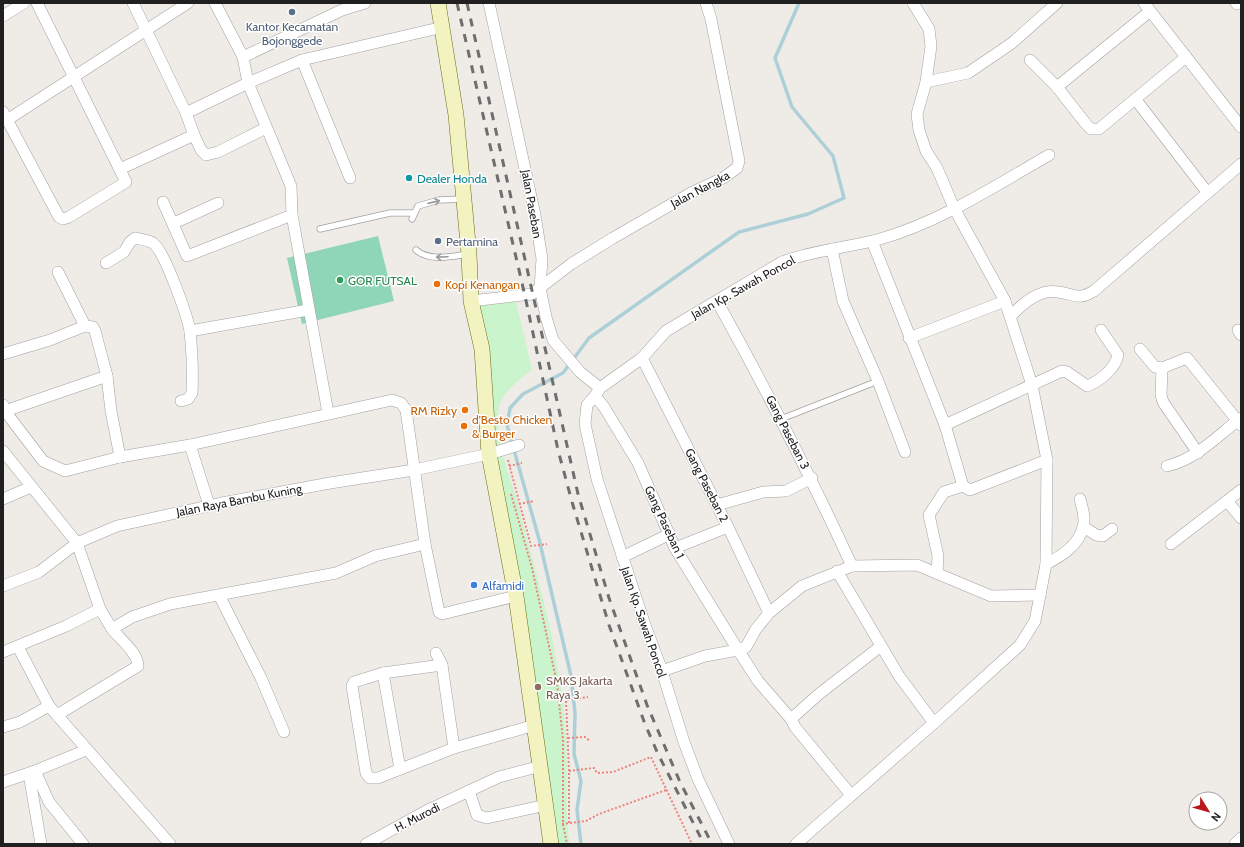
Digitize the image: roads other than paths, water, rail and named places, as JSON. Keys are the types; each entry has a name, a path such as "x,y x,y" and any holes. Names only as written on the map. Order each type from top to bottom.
{"main road":[{"path":"438,3 456,115 469,254 471,301 482,349 489,454 516,596 541,766 550,844"}],"street":[{"path":"3,16 24,3"},
{"path":"36,3 74,76 126,182 69,217 63,219 59,217 5,116 74,76 188,3"},
{"path":"133,3 186,113 201,150 206,155 218,152 266,128"},
{"path":"215,3 243,57 248,83 291,186 292,215 308,310 328,413"},
{"path":"243,57 341,6 365,3"},
{"name":"Jalan Paseban","path":"489,3 535,215 542,259 540,288 546,317 553,340 597,392"},
{"name":"Jalan Nangka","path":"471,301 532,294 571,264 613,238 690,193 723,178 737,168 739,161 711,19 706,3"},
{"path":"796,844 1020,645 1035,621 1046,564 1047,460 1032,385 1005,301 954,208 937,168 926,150 919,130 917,114 926,82 931,46 928,29 912,3"},
{"path":"926,82 968,73 1012,43 1057,3"},
{"path":"1057,87 1147,7 1241,127"},
{"path":"186,113 248,83 302,60 443,27"},
{"path":"1030,60 1057,87 1091,129 1099,129 1186,58"},
{"path":"302,60 350,178"},
{"path":"1136,100 1207,192"},
{"path":"120,169 194,134"},
{"name":"Jalan Kp. Sawah Poncol","path":"729,844 698,779 684,742 662,671 622,557 598,479 585,424 587,405 597,392 642,358 666,331 782,262 803,254 872,241 922,224 954,208 1049,154"},
{"path":"1011,316 1030,299 1044,293 1056,291 1079,297 1094,291 1241,164"},
{"path":"163,202 174,223 187,256 292,215"},
{"path":"174,223 218,203"},
{"path":"106,263 124,252 130,242 135,238 143,239 154,244 166,265 181,300 190,331 192,393 188,399 181,402"},
{"path":"872,241 909,338 945,425 963,486 970,490 1047,460"},
{"path":"832,249 843,301 878,381 905,452"},
{"path":"58,272 85,326"},
{"name":"Gang Paseban 3","path":"717,301 812,478 852,566"},
{"path":"909,338 1005,301"},
{"path":"190,331 308,310"},
{"path":"3,354 50,340 85,326 93,327 107,376 111,411 120,457"},
{"path":"945,425 1062,371 1067,372 1087,386 1096,382 1117,361 1118,355 1101,330"},
{"path":"1140,349 1155,367 1162,368 1187,358 1240,421 1198,453 1180,463 1167,466"},
{"name":"Gang Paseban 2","path":"642,358 728,527 769,613"},
{"path":"1162,368 1161,395 1164,402 1198,453"},
{"path":"107,376 4,408 43,461 65,471 120,457 190,445 328,413 392,400 401,402 406,410 425,544 438,612 442,614 516,596"},
{"name":"Gang Paseban 1","path":"597,392 604,407 638,462 675,548 738,650 758,681 791,719 795,727 851,795"},
{"path":"190,445 209,505"},
{"name":"Jalan Raya Bambu Kuning","path":"3,586 39,572 77,543 117,526 209,505 330,483 414,470 489,454 519,445"},
{"path":"3,451 77,543 100,609 116,627 138,661 138,666 57,714"},
{"path":"717,505 763,492 786,491 812,478"},
{"path":"937,573 938,556 929,515 944,492 963,486"},
{"path":"3,499 31,487"},
{"path":"1171,544 1241,490"},
{"path":"1046,564 1061,557 1072,546 1084,527 1080,499"},
{"path":"1227,501 1241,518"},
{"path":"675,548 728,527"},
{"path":"1084,527 1100,536 1103,536 1112,529"},
{"path":"622,557 670,534"},
{"path":"116,627 132,616 170,604 336,573 375,556 425,544"},
{"path":"662,671 705,656 738,650 746,647 756,629 769,613 802,586 852,566 917,565 991,596 1040,595"},
{"path":"837,571 899,676 934,723"},
{"path":"220,595 261,678 284,732"},
{"path":"3,652 18,647 100,609"},
{"path":"791,719 819,694 881,646"},
{"path":"18,647 49,706 170,844"},
{"path":"436,653 442,665 454,748"},
{"path":"442,665 383,674 357,680 352,686 366,773 373,780 454,748 535,724"},
{"path":"383,674 400,769"},
{"path":"3,727 20,722 49,706"},
{"path":"3,782 32,773 86,750"},
{"name":"H. Murodi","path":"366,844 499,777 541,766"},
{"path":"32,773 41,844"},
{"path":"32,773 49,802 83,844"},
{"path":"469,791 477,815 481,817 487,818 546,805"},
{"path":"1235,844 1241,838"}],"lane":[{"path":"320,229 390,213 412,216 418,206 429,202 464,199"},
{"path":"416,250 422,256 434,257 469,254"},
{"path":"781,420 878,381"}],"waterway":[{"path":"581,844 577,810 581,781 574,754 575,713 571,676 539,539 507,425 510,408 523,394 563,373 589,338 739,232 808,214 844,198 833,156 792,107 775,58 799,3"}],"railway":[{"path":"457,3 525,296 558,450 572,502 609,625 645,724 658,754 704,844"},
{"path":"467,3 578,494 609,598 647,705 680,782 712,844"}],"place":[{"name":"Kantor Kecamatan Bojonggede","path":"292,12"},
{"name":"Dealer Honda","path":"409,178"},
{"name":"Pertamina","path":"438,241"},
{"name":"GOR FUTSAL","path":"340,280"},
{"name":"Kopi Kenangan","path":"437,284"},
{"name":"RM Rizky","path":"465,410"},
{"name":"d'Besto Chicken & Burger","path":"464,426"},
{"name":"Alfamidi","path":"474,585"},
{"name":"SMKS Jakarta Raya 3","path":"538,687"}]}
